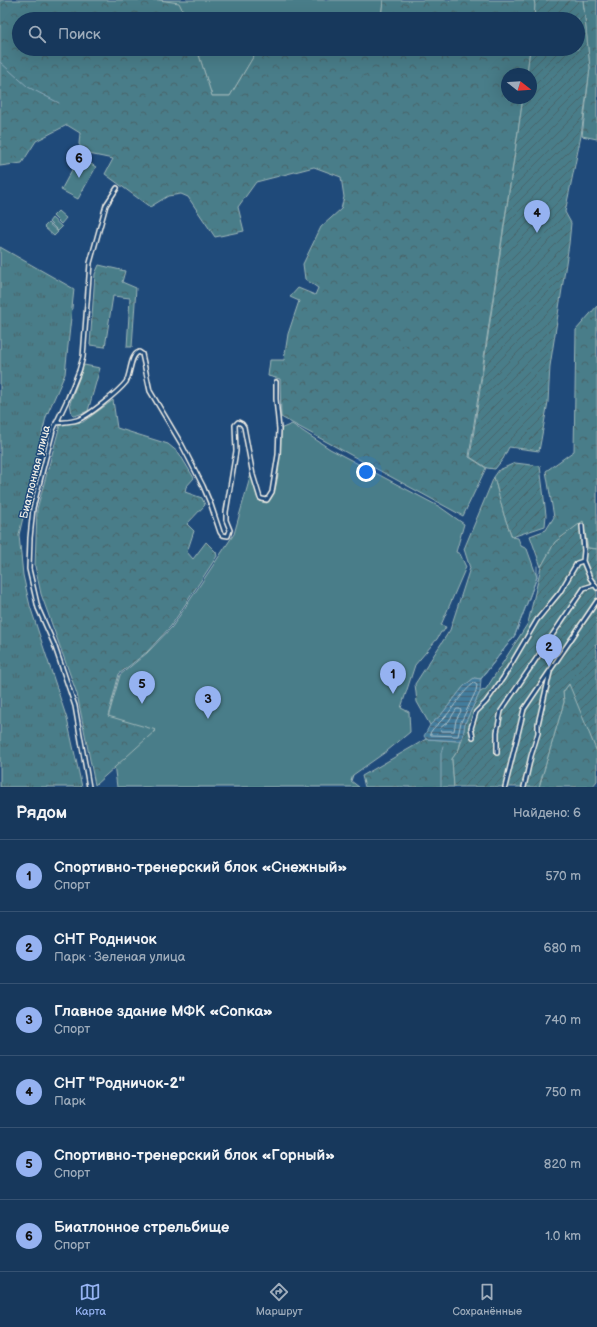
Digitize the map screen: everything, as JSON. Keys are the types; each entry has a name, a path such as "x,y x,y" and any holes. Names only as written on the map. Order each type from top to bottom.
{"street":[{"name":"Биатлонная улица","path":"89,787 75,706 54,644 38,608 29,569 30,538 33,508 56,422 68,398 81,364 84,346 90,263 106,205 117,188"},
{"path":"56,422 76,421 85,417 126,382 133,357 139,352 142,354 150,391 204,486 220,532 222,535 226,536 230,533 226,520 226,512 236,451 235,425 238,422 244,427 253,476 260,498 267,500 272,492 278,465 279,439 276,382"},
{"path":"582,526 584,552 583,561 594,585 597,588"},
{"path":"473,738 470,728 476,712 486,702 503,678 537,620 560,592 577,563 583,561"},
{"path":"497,753 497,732 502,710 584,588 594,585"},
{"path":"505,787 524,709 597,601"},
{"path":"524,787 538,733 538,724 551,669"}],"green space":[{"path":"0,0 159,0 179,3 184,12 12,12 12,56 199,56 212,96 230,96 254,56 529,56 528,68 501,68 501,104 522,104 469,457 486,468 463,516 281,417 280,379 268,376 270,360 284,360 288,334 299,301 290,297 298,288 315,295 318,288 305,279 303,264 321,227 341,209 344,197 341,177 314,167 256,182 238,207 244,231 215,237 188,197 181,194 168,196 150,207 105,174 113,159 84,153 79,144 80,133 67,125 36,141 22,163 0,166"},
{"path":"159,0 383,0 382,12 183,12 179,4"},
{"path":"383,0 534,0 535,5 534,12 382,12"},
{"path":"534,0 583,0 584,12 534,12"},
{"path":"583,0 597,0 597,139 582,136 590,68"},
{"path":"585,19 590,68 581,136 565,212 571,223 569,244 550,366 548,402 539,451 509,447 503,459 495,469 487,468 470,457 522,104 537,104 537,68 528,68 529,56 585,56"},
{"path":"199,56 254,56 230,96 212,96"},
{"path":"79,157 96,167 78,199 61,190"},
{"path":"58,211 66,218 61,224 53,216"},
{"path":"52,218 62,227 58,231 49,222"},
{"path":"48,223 58,232 54,236 44,227"},
{"path":"0,247 74,289 65,374 46,417 19,535 23,575 30,606 67,719 82,787 0,787"},
{"path":"99,265 125,271 122,282 136,288 132,347 127,347 130,298 113,296 105,347 90,345 95,274"},
{"path":"597,306 597,549 588,548 583,522 555,542 541,567 530,536 546,530 554,517 546,471 574,451 576,330"},
{"path":"84,365 100,368 88,411 75,416 72,414 70,403"},
{"path":"113,400 117,428 168,444 179,453 194,478 186,487 185,492 202,498 205,505 187,524 194,531 187,552 193,559 206,542 216,552 217,556 171,626 147,652 119,674 108,716 156,730 95,785 77,694 41,594 35,566 37,509 60,425 83,422"},
{"path":"292,424 330,449 440,507 464,524 456,552 460,554 466,567 441,625 446,627 415,665 401,708 409,712 410,732 387,751 353,775 351,781 359,787 117,787 108,718 120,675 147,653 172,627 234,534 251,474 258,499 261,502 267,503 272,498 279,468 280,429"},
{"path":"515,463 540,466 546,515 545,526 512,537 504,515 494,477 499,470"},
{"path":"494,477 504,515 512,537 518,538 521,546 527,549 537,577 515,635 481,679 474,678 464,686 441,715 430,725 417,702 415,684 450,630 470,568 464,549"},
{"path":"583,521 587,548 597,549 597,645 595,644 597,651 597,752 569,684 563,692 564,702 539,787 454,787 452,759 459,749 465,723 480,692 486,689 528,623 541,567 555,542"},
{"path":"570,683 597,752 597,781 592,787 539,787 564,702 563,692"},
{"path":"426,739 461,740 459,749 452,759 454,787 365,787 362,776"}],"water":[{"path":"474,678 481,679 480,692 465,723 463,736 459,741 426,739 424,736 430,725 441,715 464,686"}],"waterway":[{"path":"0,62 28,87 59,103"},
{"path":"480,680 515,635 537,577 537,566"},
{"path":"441,787 441,753 443,746"}],"place":[{"name":"Биатлонное стрельбище","path":"79,178"},
{"name":"СНТ \"Родничок-2\"","path":"537,233"},
{"name":"СНТ Родничок","path":"549,667"},
{"name":"Спортивно-тренерский блок «Снежный»","path":"393,694"},
{"name":"Спортивно-тренерский блок «Горный»","path":"142,704"},
{"name":"Главное здание МФК «Сопка»","path":"208,719"}]}
